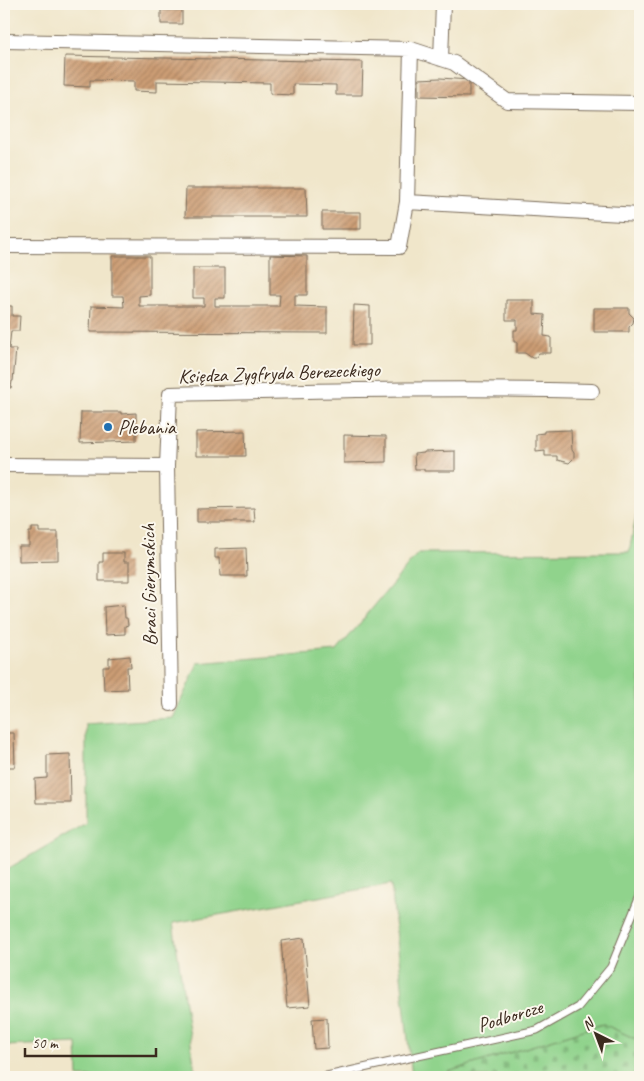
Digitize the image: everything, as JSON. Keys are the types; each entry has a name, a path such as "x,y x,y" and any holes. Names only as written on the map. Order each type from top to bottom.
{"street":[{"path":"441,59 443,4"},
{"path":"4,41 411,49 454,63 507,101 640,103"},
{"path":"4,246 399,247 407,202 411,49"},
{"path":"407,202 640,215"},
{"name":"Księdza Zygfryda Berezeckiego","path":"166,466 170,394 432,389 592,391"},
{"path":"4,465 166,466"},
{"name":"Braci Gierymskich","path":"166,466 171,704"}],"lane":[{"name":"Podborcze","path":"322,1077 537,1030 578,1008 611,967 640,896"}],"green space":[{"path":"640,497 640,1041 603,1024 448,1072 446,1077 412,1077 391,884 173,923 196,1077 78,1077 77,1043 4,1046 4,871 86,823 86,724 173,718 198,663 337,651 418,553 629,552"},
{"path":"603,1024 640,1041 640,1077 446,1077 448,1072"}],"building":[{"path":"161,10 182,10 182,24 161,24"},
{"path":"65,56 363,62 362,95 336,95 336,85 293,84 293,95 270,94 270,83 157,81 157,92 134,91 134,81 90,80 90,87 64,86"},
{"path":"419,79 469,80 469,97 419,96"},
{"path":"186,188 306,188 307,217 185,217"},
{"path":"322,212 361,212 361,229 322,229"},
{"path":"270,255 307,256 307,295 295,295 295,306 327,307 327,333 90,332 91,306 124,307 123,296 112,296 112,256 150,256 150,295 139,296 139,306 204,306 204,298 193,298 193,268 225,268 225,298 215,298 215,306 279,306 280,295 270,295"},
{"path":"506,300 534,300 534,314 545,315 544,336 551,337 551,353 539,353 535,358 532,358 525,353 517,353 517,342 514,342 514,330 517,330 517,320 506,320"},
{"path":"354,305 370,306 370,345 353,345"},
{"path":"4,306 12,306 12,316 20,316 19,331 11,331 9,349 16,349 13,381 11,388 5,387 5,392 4,392"},
{"path":"594,308 629,308 629,313 634,318 633,323 629,327 629,332 594,332"},
{"name":"Plebania","path":"81,412 136,413 136,441 80,443"},
{"path":"571,430 574,458 569,463 557,460 557,456 545,456 545,450 536,451 536,434 544,433 544,431"},
{"path":"245,431 246,456 196,456 196,432"},
{"path":"344,435 386,436 386,462 344,463"},
{"path":"455,451 455,471 424,471 424,469 415,469 414,454"},
{"path":"254,508 255,522 197,522 197,509"},
{"path":"32,528 39,528 39,532 58,532 58,560 19,561 19,546 29,546 29,532 32,532"},
{"path":"246,548 247,576 220,576 219,558 215,558 215,549"},
{"path":"103,553 124,553 124,562 129,562 129,581 99,581 99,562 103,562"},
{"path":"124,605 125,618 127,618 128,625 125,626 125,634 105,635 104,607"},
{"path":"130,656 131,667 127,667 128,689 104,690 103,667 109,667 109,658"},
{"path":"4,733 14,733 15,767 4,767"},
{"path":"70,754 71,803 36,803 35,779 47,778 47,755"},
{"path":"304,938 310,1006 287,1008 281,941"},
{"path":"327,1018 328,1048 314,1049 312,1019"}],"place":[{"name":"Plebania","path":"108,427"}]}
